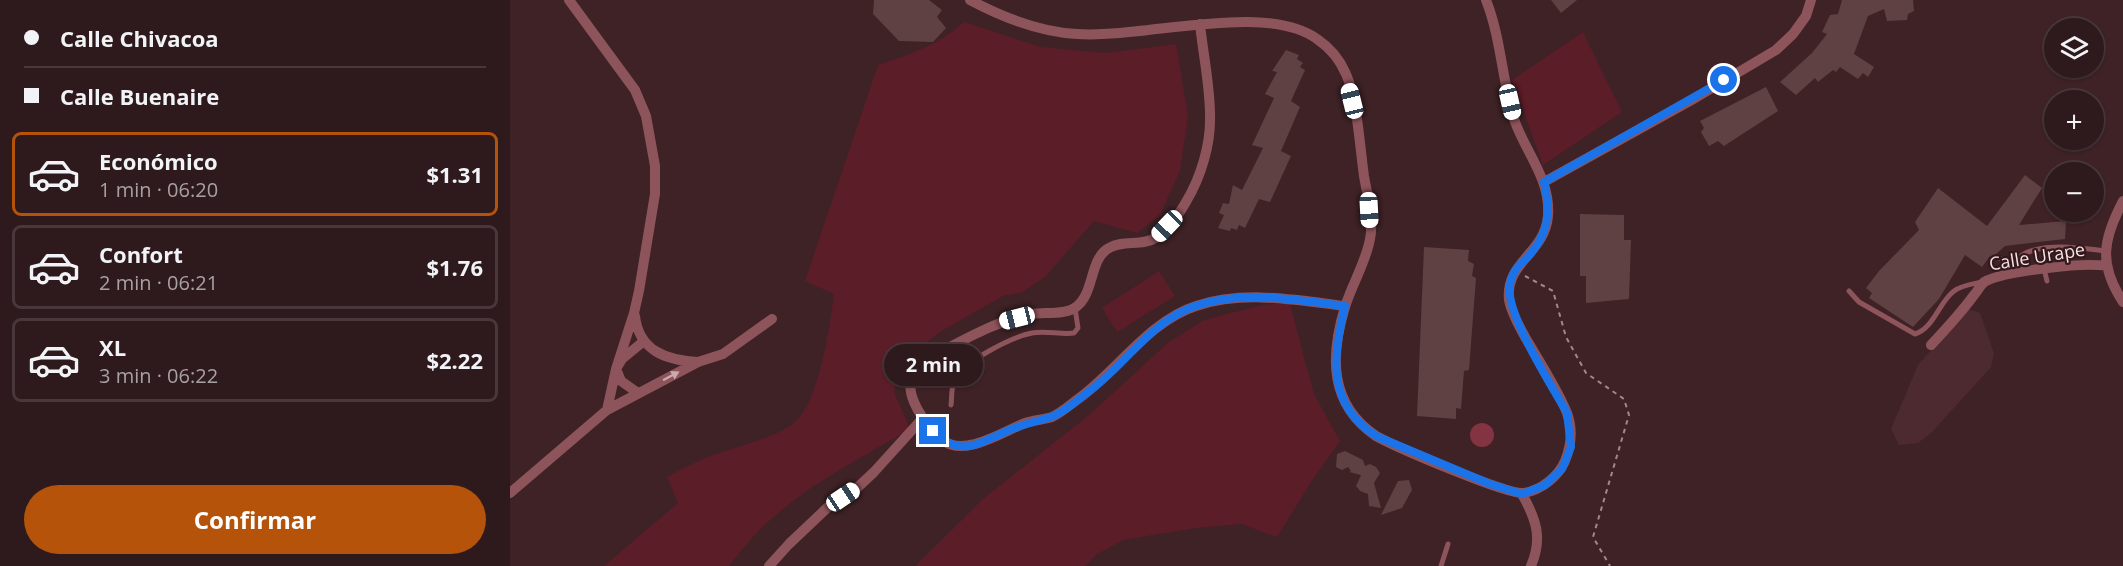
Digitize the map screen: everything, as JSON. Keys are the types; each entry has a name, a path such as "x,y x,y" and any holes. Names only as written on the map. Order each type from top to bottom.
{"street":[{"path":"569,0 634,90 646,116 655,166 655,194 634,313 616,369 607,410"},
{"path":"970,0 1010,18 1042,28 1076,34 1114,34 1200,24 1258,22 1302,29 1319,40 1334,54 1346,74 1360,146 1371,238 1345,306 1337,344 1335,364 1337,384 1348,408 1360,426 1394,445 1490,484 1522,494 1545,485 1562,469 1571,447 1567,413 1519,325 1509,301 1509,285 1514,270 1528,256 1545,231 1548,199 1544,182 1514,119 1493,19 1486,0"},
{"path":"1544,182 1776,50 1793,34 1806,16 1810,0"},
{"path":"1200,24 1210,116 1206,154 1195,187 1178,215 1156,237 1138,243 1120,242 1106,249 1097,264 1085,297 1075,308 1030,314 1005,321 923,361 914,370 909,383 921,419 945,443 962,447 1028,422 1053,416 1095,387 1145,338 1174,316 1195,306 1219,301 1264,297 1345,306"},
{"path":"2123,201 2108,235 2106,251 2106,266 2111,282 2123,302"},
{"name":"Calle Urape","path":"1931,345 1983,282 2011,269 2044,269 2095,264 2106,266"},
{"path":"634,313 639,335 652,349 676,361 698,362"},
{"path":"510,493 607,410 698,362 723,354 772,320"},
{"path":"616,369 622,359 644,341"},
{"path":"616,369 621,381 638,393"},
{"path":"769,566 828,507 858,487 874,472 921,419"},
{"path":"1522,494 1539,535 1531,566"}],"lane":[{"path":"1999,258 2011,269 2030,251 2046,248 2106,251"},
{"path":"2044,269 2047,281"},
{"path":"1849,291 1859,302 1915,334 1924,330 1953,292 1964,286 1983,282"},
{"path":"951,405 953,383 971,363 1004,342 1033,333 1074,333 1078,328 1075,308"},
{"path":"1441,566 1448,544"}],"path":[{"path":"1514,270 1552,291 1566,337 1586,373 1624,399 1629,415 1593,537 1610,566"}],"shaded area":[{"path":"964,22 1041,47 1105,53 1176,44 1188,116 1180,171 1160,215 1137,233 1094,221 1045,277 1023,292 1003,296 940,332 913,353 897,373 894,392 910,429 829,476 790,503 756,534 729,566 604,566 678,503 667,477 707,457 777,433 794,423 803,413 817,382 822,363 834,294 805,281 878,65 934,43"},
{"path":"1583,32 1622,112 1543,165 1512,80"},
{"path":"1159,271 1175,296 1117,332 1102,308"},
{"path":"1290,304 1314,394 1340,441 1277,537 1241,524 1196,528 1123,540 1096,555 1085,566 915,566 983,499 1089,415 1169,342 1204,320 1262,305"},
{"path":"1968,309 1980,313 1994,353 1991,367 1932,432 1918,443 1899,445 1891,429 1918,365"},
{"path":"1482,423 1490,427 1494,435 1490,443 1482,447 1474,443 1470,435 1474,427"}],"building":[{"path":"874,0 929,0 942,10 937,17 946,28 933,42 899,41 873,14"},
{"path":"1551,0 1577,0 1561,13"},
{"path":"1842,0 1913,0 1914,11 1908,14 1907,20 1887,21 1884,9 1868,16 1854,54 1874,67 1868,77 1863,73 1858,79 1840,67 1836,72 1833,70 1818,82 1815,78 1796,95 1780,82 1812,53 1827,34 1822,32 1830,15 1838,14"},
{"path":"1286,50 1299,55 1297,59 1303,63 1300,67 1305,70 1291,101 1300,107 1281,151 1291,156 1270,202 1259,199 1245,228 1239,225 1237,230 1231,228 1230,231 1218,228 1224,215 1219,213 1223,203 1229,204 1233,185 1242,190 1263,148 1252,145 1274,98 1265,94 1277,72 1272,71"},
{"path":"1766,87 1778,111 1724,146 1718,141 1709,146 1701,132 1704,128 1700,121"},
{"path":"2025,175 2042,188 2019,225 2066,222 2065,239 2005,246 1995,255 1994,259 1990,256 1982,267 1965,255 1939,299 1913,327 1869,298 1872,293 1866,288 1879,271 1919,230 1915,222 1938,188 1987,226"},
{"path":"1580,214 1624,215 1624,240 1631,240 1629,299 1586,303 1586,276 1580,276"},
{"path":"1424,247 1469,250 1468,261 1474,264 1472,276 1476,278 1469,370 1464,371 1461,409 1456,408 1456,419 1417,416"},
{"path":"1345,451 1363,460 1365,466 1370,464 1376,467 1380,473 1374,483 1381,508 1369,506 1368,494 1360,491 1356,486 1361,475 1349,472 1351,471 1348,467 1342,470 1336,467 1337,454"},
{"path":"1409,480 1412,490 1402,508 1381,515 1398,481"}],"route":[{"path":"933,431 945,443 962,447 1028,422 1053,416 1095,387 1145,338 1174,316 1207,303 1264,297 1345,306 1338,334 1335,364 1337,384 1348,408 1360,426 1394,445 1490,484 1522,494 1545,485 1562,469 1571,447 1567,413 1519,325 1509,301 1509,285 1514,270 1528,256 1545,231 1548,199 1544,182 1724,80"}]}
